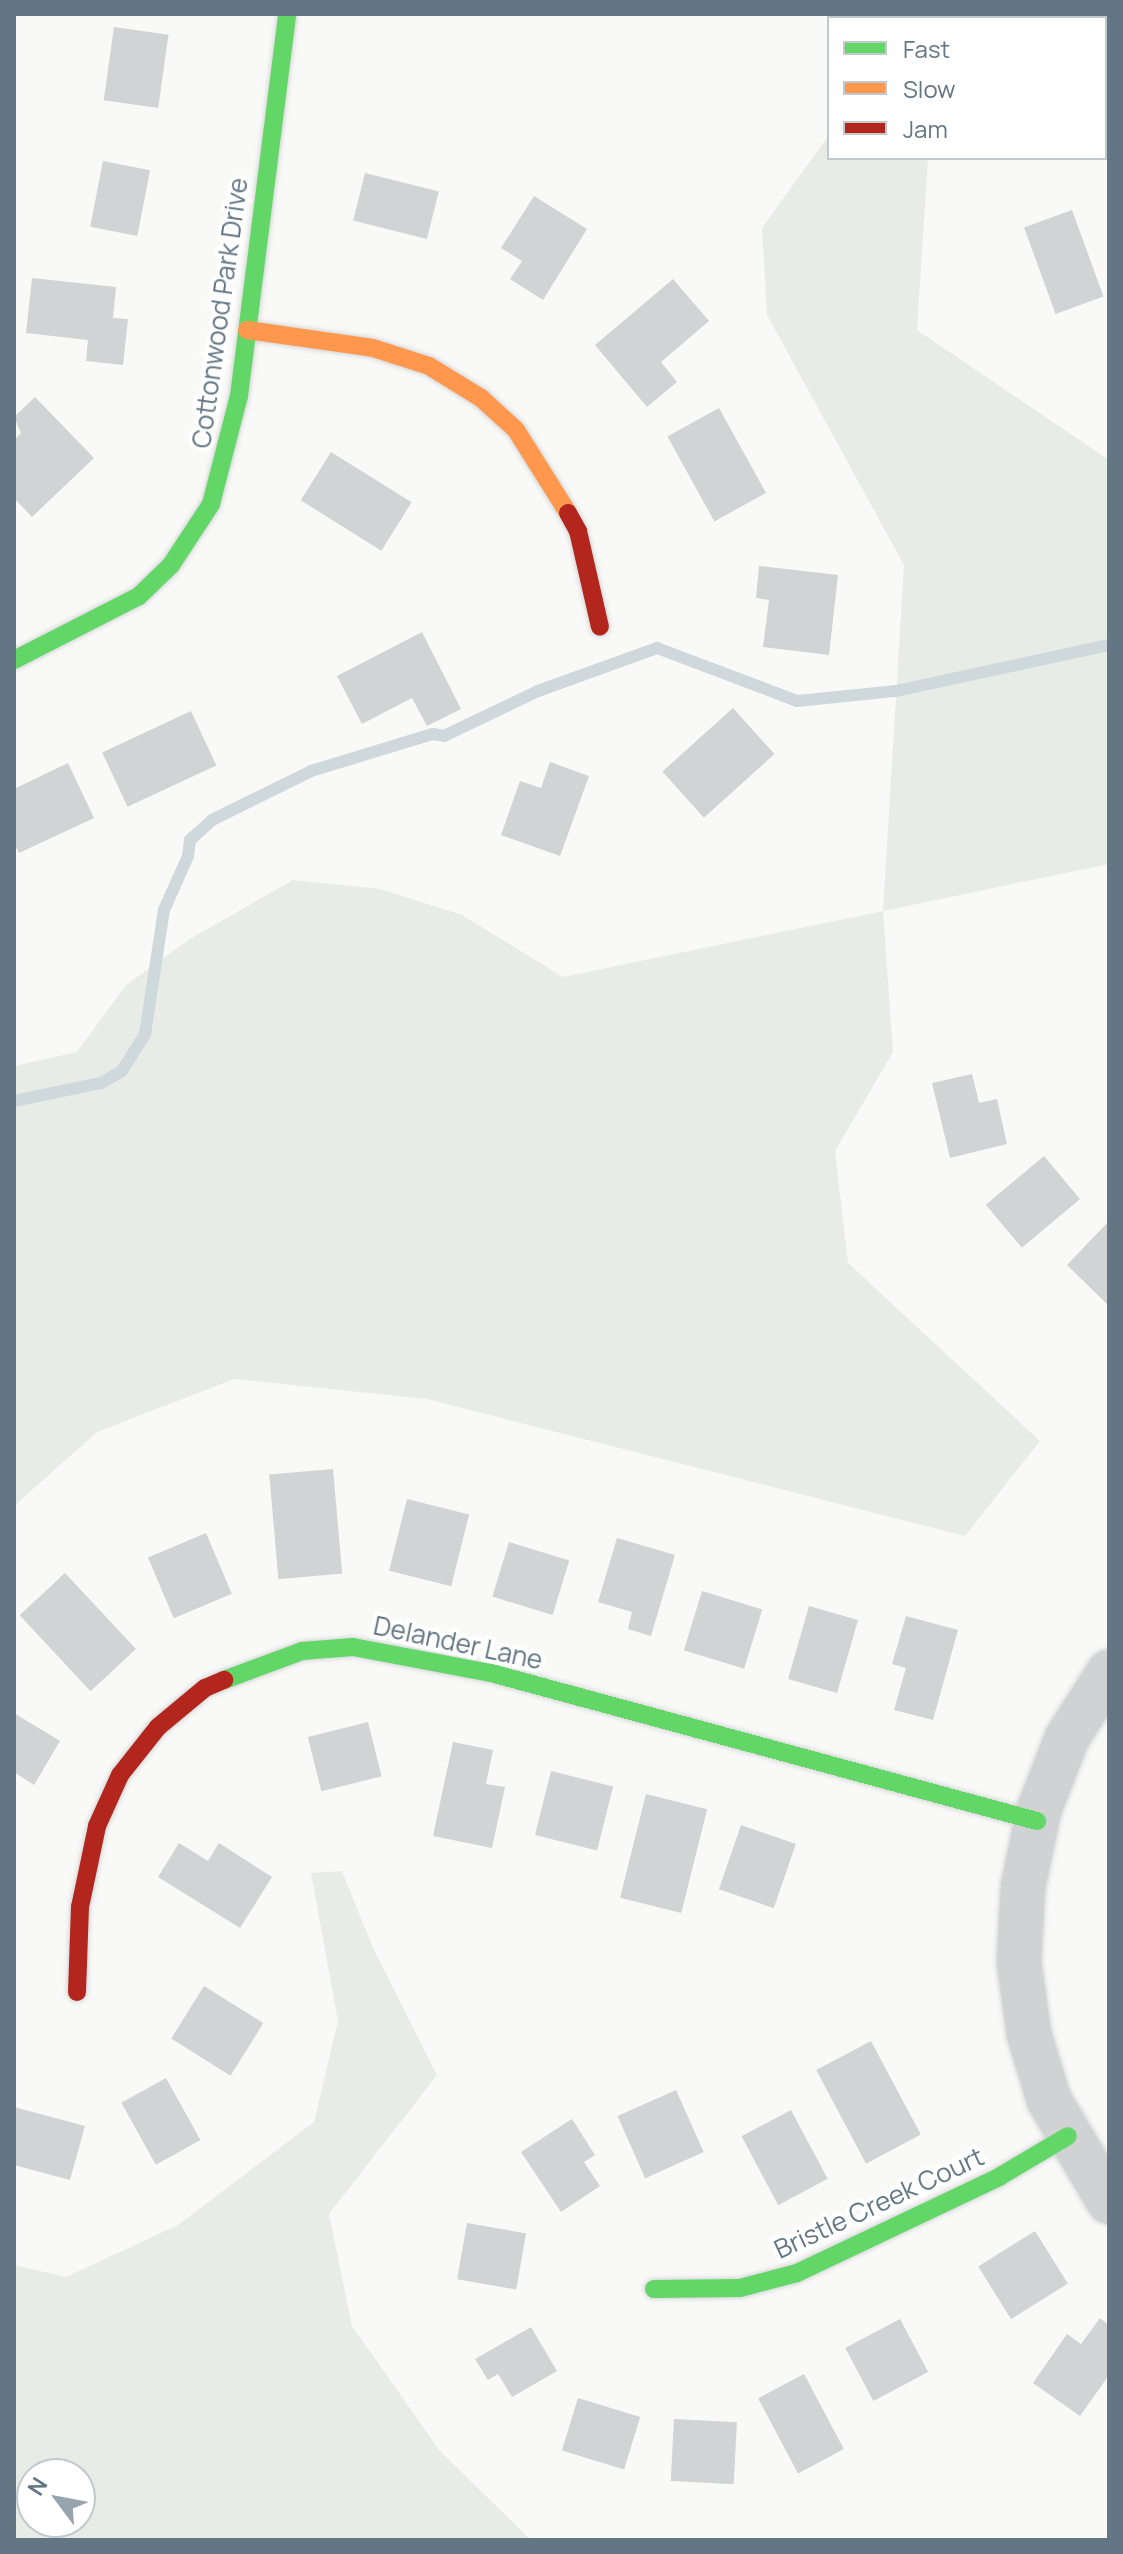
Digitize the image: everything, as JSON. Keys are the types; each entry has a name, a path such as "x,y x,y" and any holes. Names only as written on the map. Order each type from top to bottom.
{"street":[{"name":"Cottonwood Park Drive","path":"14,660 87,627 139,596 171,565 200,525 223,472 247,330 287,14"},
{"path":"247,330 373,348 429,366 481,398 516,430 544,468 578,531 600,627"},
{"name":"Delander Lane","path":"77,1992 80,1907 97,1826 120,1775 158,1727 205,1688 256,1665 302,1651 353,1647 491,1673 1037,1821"},
{"path":"1109,1672 1067,1738 1037,1821 1023,1887 1019,1962 1029,2034 1049,2100 1109,2202"},
{"name":"Bristle Creek Court","path":"654,2289 740,2288 797,2273 999,2177 1068,2136"}],"shaded area":[{"path":"827,138 827,160 928,160 917,330 1109,460 1109,864 883,911 904,565 767,315 762,228"},
{"path":"293,880 380,889 462,915 563,977 883,911 893,1052 835,1151 848,1263 1040,1441 965,1536 427,1399 234,1379 97,1432 14,1506 14,1066 77,1052 126,985 190,939"},
{"path":"342,1871 373,1948 437,2075 329,2214 352,2326 440,2451 531,2540 14,2540 14,2265 66,2277 178,2225 314,2122 338,2021 311,1873"}],"building":[{"path":"114,27 168,35 158,108 104,100"},
{"path":"1107,87 1109,87 1107,143"},
{"path":"103,161 150,170 137,236 90,227"},
{"path":"365,173 439,191 427,239 353,221"},
{"path":"534,196 587,229 543,300 510,279 522,261 501,248"},
{"path":"1072,210 1103,296 1056,314 1024,227"},
{"path":"32,278 116,287 113,318 128,319 123,365 86,361 88,340 26,333"},
{"path":"673,279 709,321 661,362 677,382 647,407 595,345"},
{"path":"35,397 94,458 32,517 14,498 14,440 21,433 14,417"},
{"path":"719,408 766,493 714,521 667,437"},
{"path":"331,452 412,502 381,551 301,500"},
{"path":"759,566 838,575 829,655 763,647 769,600 756,598"},
{"path":"422,632 461,709 427,726 412,698 362,724 337,676"},
{"path":"733,708 774,754 704,818 662,772"},
{"path":"191,711 216,765 128,807 102,752"},
{"path":"550,762 589,776 560,856 501,835 520,781 541,788"},
{"path":"68,763 94,818 19,853 14,843 14,789"},
{"path":"972,1074 979,1103 997,1099 1007,1144 950,1158 932,1083"},
{"path":"1044,1156 1080,1199 1022,1248 986,1205"},
{"path":"1109,1221 1109,1306 1067,1265"},
{"path":"333,1469 342,1574 278,1579 269,1475"},
{"path":"407,1499 469,1514 451,1586 389,1571"},
{"path":"206,1533 232,1594 174,1618 148,1558"},
{"path":"617,1538 675,1555 651,1636 628,1629 632,1612 598,1602"},
{"path":"509,1542 569,1560 553,1615 492,1597"},
{"path":"65,1573 136,1649 91,1691 20,1615"},
{"path":"702,1591 762,1609 744,1669 684,1650"},
{"path":"809,1606 858,1620 837,1693 788,1679"},
{"path":"906,1616 958,1630 933,1720 894,1710 906,1668 892,1664"},
{"path":"14,1713 60,1741 34,1785 14,1772"},
{"path":"368,1722 382,1776 321,1791 308,1737"},
{"path":"453,1742 493,1750 486,1784 505,1787 492,1848 433,1836"},
{"path":"551,1771 613,1786 597,1851 535,1835"},
{"path":"646,1794 707,1809 681,1913 620,1898"},
{"path":"741,1825 796,1844 774,1908 719,1889"},
{"path":"179,1843 208,1861 219,1843 272,1877 240,1928 158,1877"},
{"path":"204,1986 263,2023 231,2076 171,2039"},
{"path":"871,2041 921,2135 866,2164 816,2070"},
{"path":"166,2078 200,2140 156,2165 121,2103"},
{"path":"676,2090 704,2152 645,2178 618,2116"},
{"path":"14,2107 85,2126 70,2180 14,2165"},
{"path":"791,2110 828,2179 778,2205 742,2136"},
{"path":"572,2119 595,2155 584,2162 600,2186 561,2212 521,2152"},
{"path":"467,2223 526,2233 516,2290 457,2279"},
{"path":"1035,2231 1068,2284 1011,2319 978,2267"},
{"path":"1100,2318 1109,2325 1109,2375 1080,2416 1033,2383 1067,2334 1081,2344"},
{"path":"900,2319 928,2372 873,2401 845,2348"},
{"path":"531,2327 557,2371 512,2397 498,2374 488,2380 475,2359"},
{"path":"804,2374 844,2449 798,2473 758,2398"},
{"path":"578,2398 640,2417 624,2470 562,2451"},
{"path":"674,2419 737,2422 734,2484 671,2481"}],"waterway":[{"path":"14,1101 101,1083 122,1071 145,1034 164,910 188,856 190,840 212,820 311,771 433,734 444,736 538,691 657,648 797,701 896,691 1109,645"}],"traffic: fast":[{"path":"14,660 139,596 171,565 211,504 239,396 287,14"},
{"path":"224,1680 302,1651 353,1647 491,1673 1037,1821"},
{"path":"654,2289 740,2288 797,2273 999,2177 1068,2136"}],"traffic: slow":[{"path":"247,330 373,348 429,366 481,398 516,430 568,513"}],"traffic: jam":[{"path":"568,513 578,531 600,627"},
{"path":"77,1992 80,1907 97,1826 120,1775 158,1727 205,1688 224,1680"}]}
